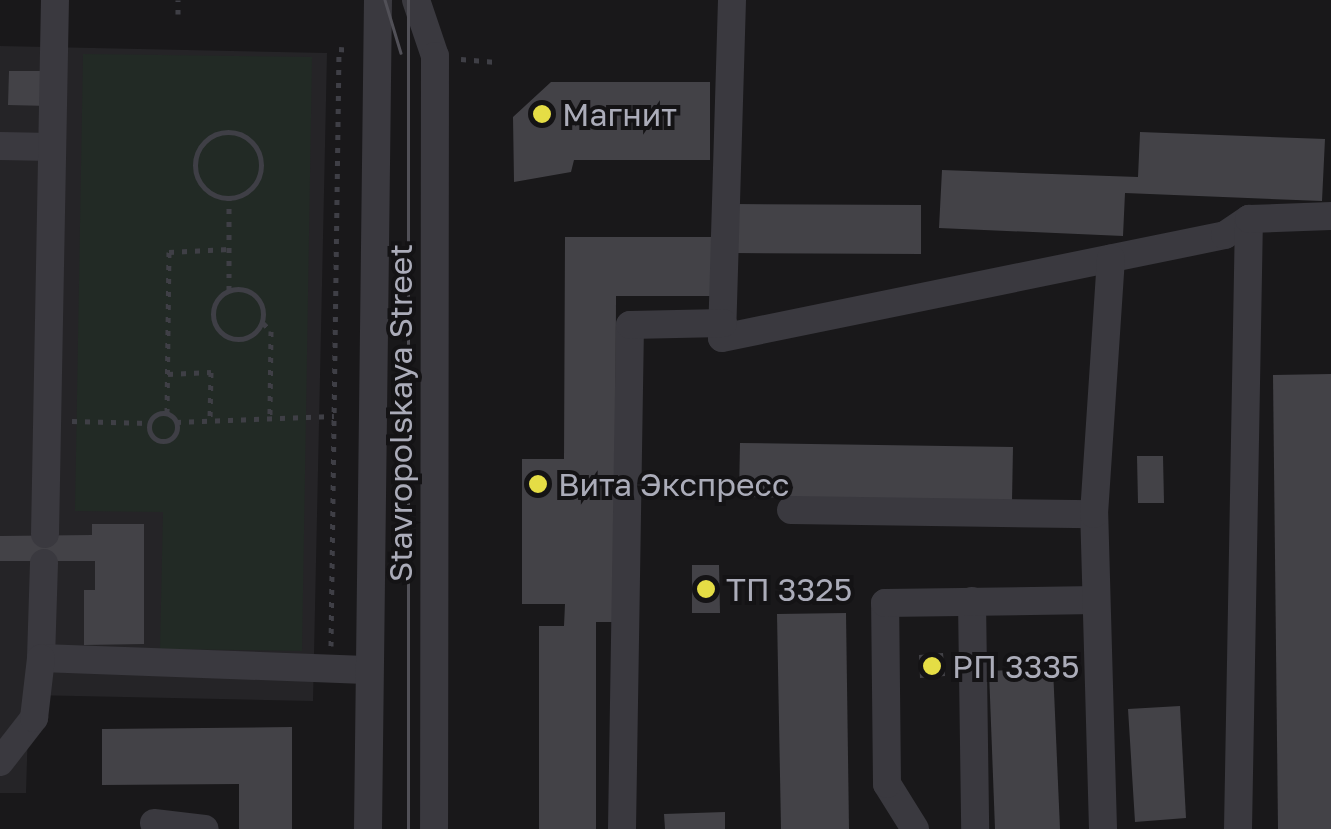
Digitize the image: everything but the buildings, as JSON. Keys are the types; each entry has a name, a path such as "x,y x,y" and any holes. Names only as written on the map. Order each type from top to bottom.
{"street":[{"path":"45,534 55,0"},
{"name":"Stavropolskaya Street","path":"368,829 366,670 378,0"},
{"name":"Stavropolskaya Street","path":"416,0 435,56 434,829"},
{"path":"732,0 722,338 1225,235 1249,219 1331,216"},
{"path":"0,146 52,147"},
{"path":"1238,829 1249,219"},
{"path":"1103,829 1094,514 1111,259"},
{"path":"622,829 630,325 723,323"},
{"path":"791,510 1094,514"},
{"path":"0,762 34,718 42,658 44,564"},
{"path":"915,829 887,784 885,602 1096,600"},
{"path":"972,601 975,829"},
{"path":"42,658 366,670"},
{"path":"154,823 206,829"}],"path":[{"path":"178,0 178,14"},
{"path":"222,132 250,140 262,166 248,192 230,198 206,191 194,164 198,149 222,132"},
{"path":"229,291 254,294 263,307 262,323 253,336 222,335 214,306 229,291 230,198"},
{"path":"229,249 169,252 167,413 176,422 334,416"},
{"path":"262,323 271,331 270,416"},
{"path":"168,374 210,372 210,420"},
{"path":"47,422 149,422 167,413"},
{"path":"149,422 152,437 166,441 176,422"}],"shaded area":[{"path":"0,46 327,53 313,701 29,695 26,793 0,793"},
{"path":"83,54 312,57 302,651 160,649 163,512 75,511"}],"tram line":[{"path":"385,0 401,53"},
{"path":"408,0 408,829"}],"place":[{"name":"Магнит","path":"542,114"},
{"name":"Вита Экспресс","path":"538,484"},
{"name":"ТП 3325","path":"706,589"},
{"name":"РП 3335","path":"932,666"}]}
